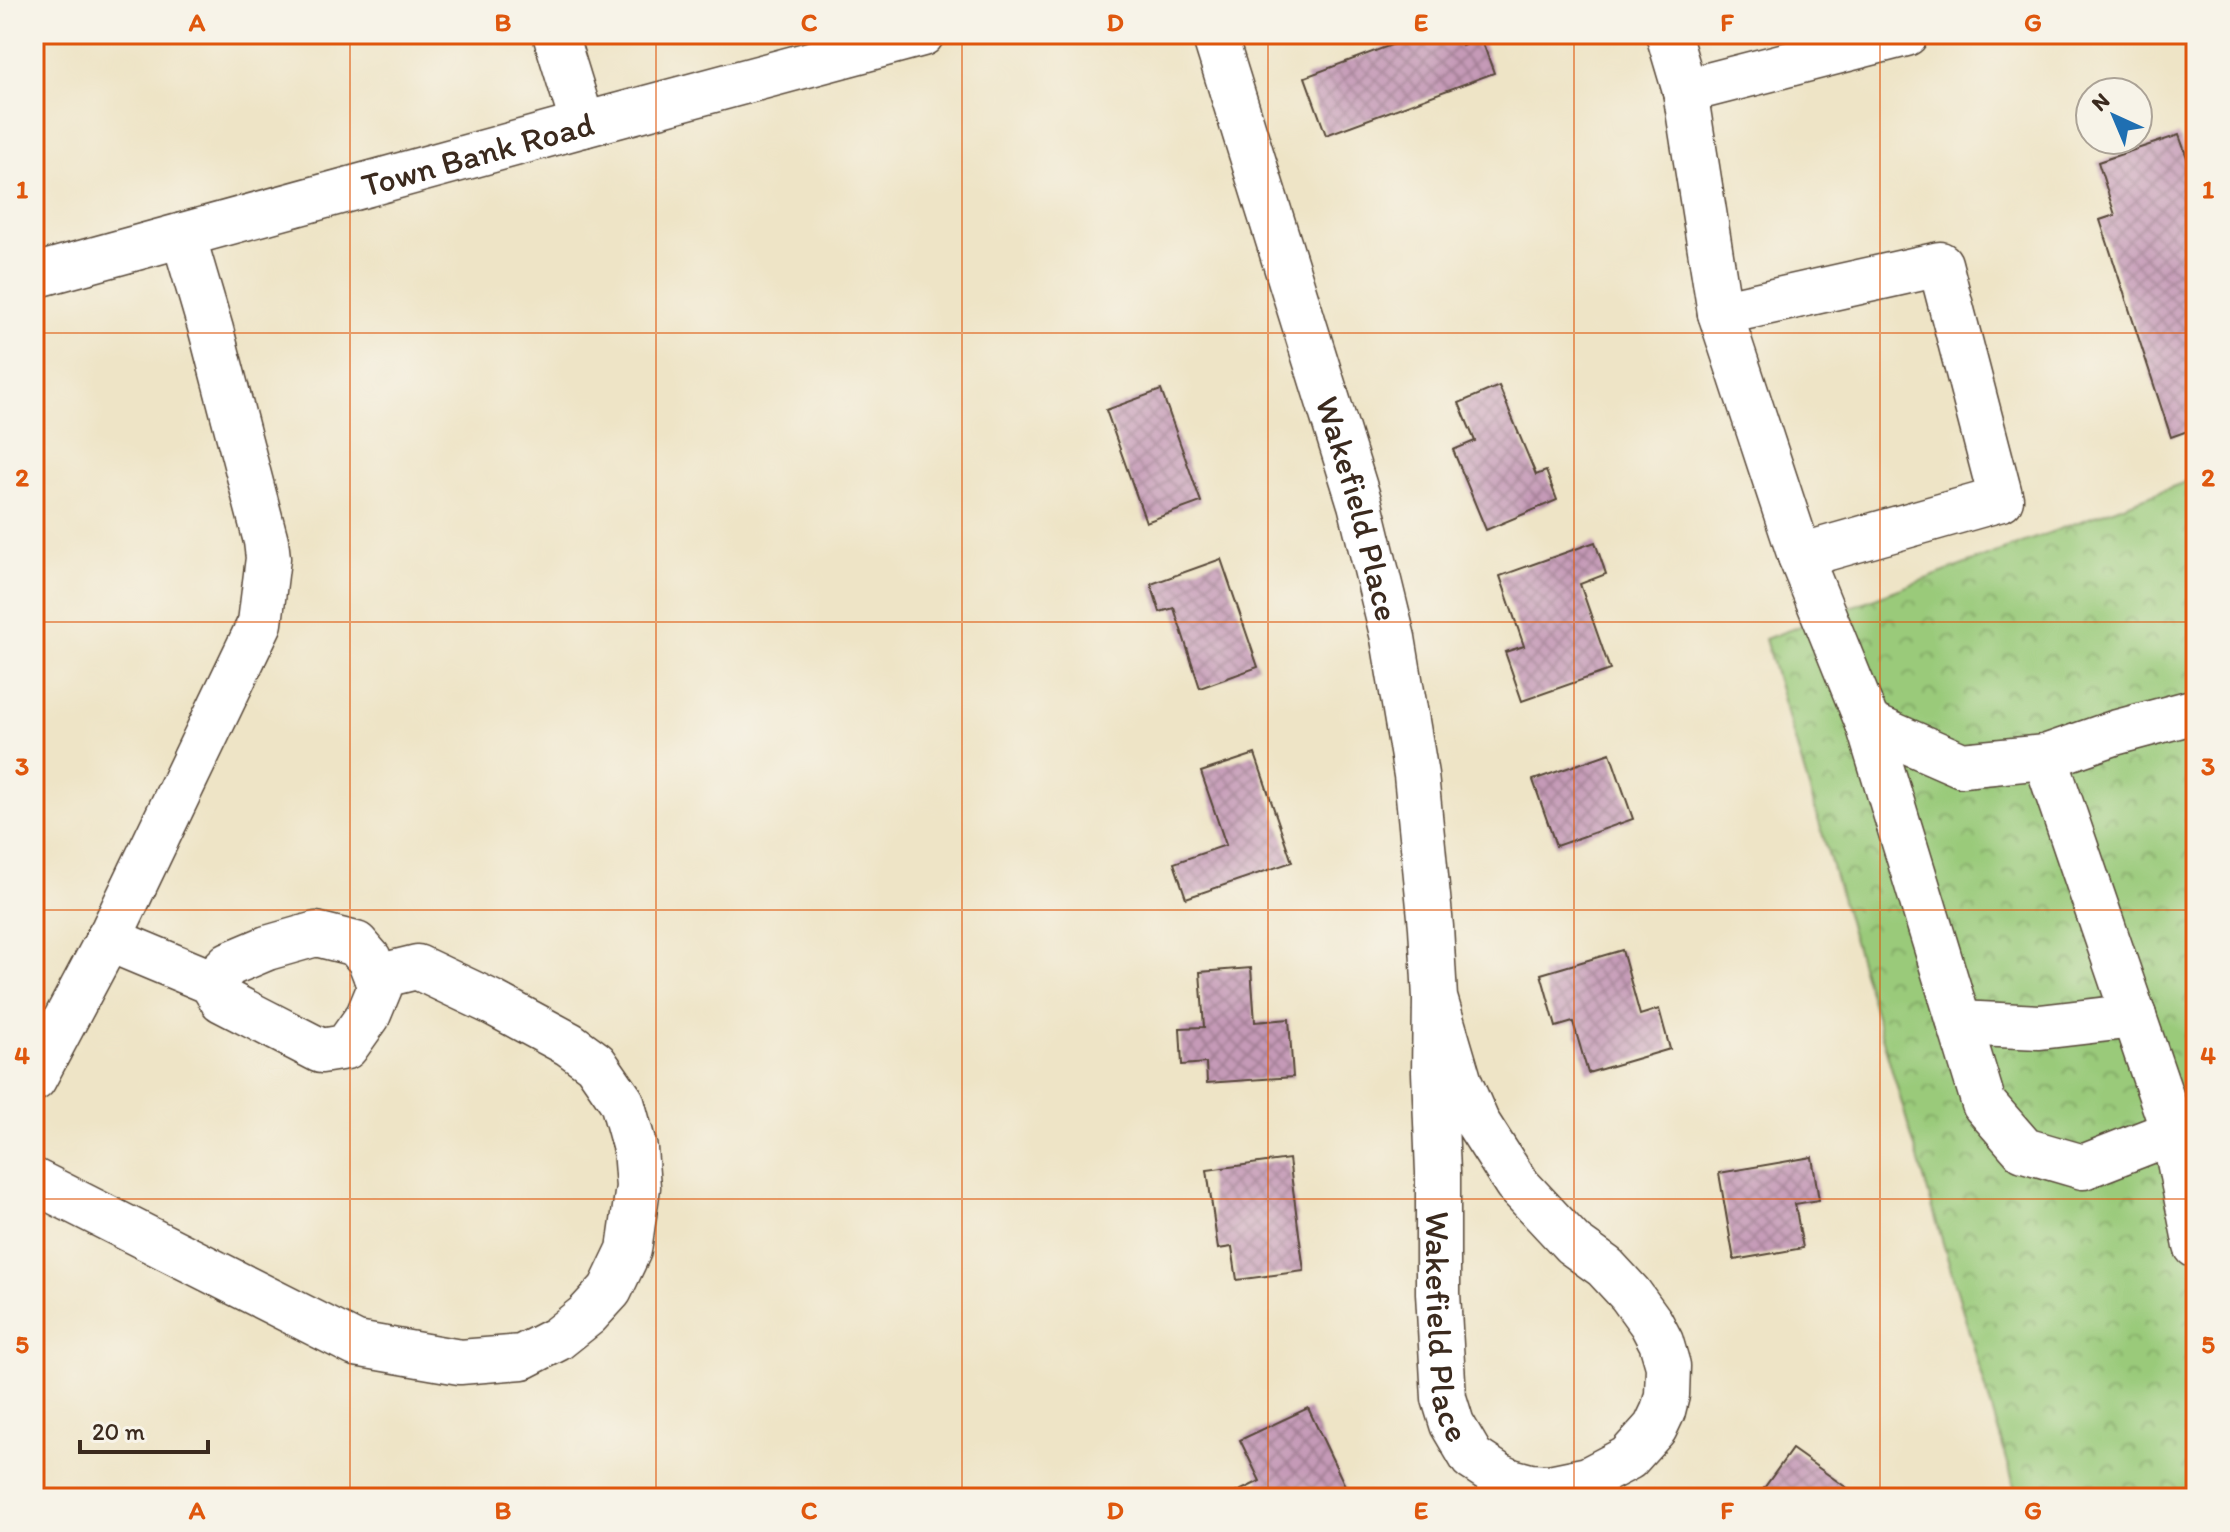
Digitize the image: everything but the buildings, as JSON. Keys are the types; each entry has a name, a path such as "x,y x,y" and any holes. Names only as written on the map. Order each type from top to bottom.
{"street":[{"path":"555,34 583,125"},
{"name":"Town Bank Road","path":"34,276 922,34"},
{"name":"Wakefield Place","path":"1214,34 1360,504 1393,638 1416,775 1431,927 1435,998 1438,1293 1444,1398 1452,1424 1472,1458 1511,1481 1549,1487 1588,1479 1628,1458 1655,1428 1667,1395 1668,1366 1661,1342 1630,1294 1605,1267 1573,1244 1516,1183 1477,1122 1460,1083 1435,998"},
{"path":"1668,34 1685,91 1720,313 1800,556 1868,724 1984,1104 2024,1150 2083,1167 2185,1127"},
{"path":"1685,91 1906,34"},
{"path":"34,1079 108,939 260,623 268,558 266,541 183,235"},
{"path":"1720,313 1940,264 2001,499 1800,556"},
{"path":"1868,724 1962,765 2045,757 2114,733 2196,711"},
{"path":"2045,757 2134,1016 2185,1127 2196,1246"},
{"path":"108,939 211,982 222,1000 321,1051 346,1047 368,1016 380,987 369,959 356,944 316,934 267,948 229,964 211,982"},
{"path":"34,1181 356,1344 460,1362 522,1357 557,1339 587,1315 610,1290 629,1250 638,1187 635,1149 622,1102 595,1063 569,1044 493,1003 417,967 376,977"},
{"path":"1959,1023 2040,1027 2134,1016"}],"green space":[{"path":"2196,478 2196,1498 2018,1498 1765,639"}]}
